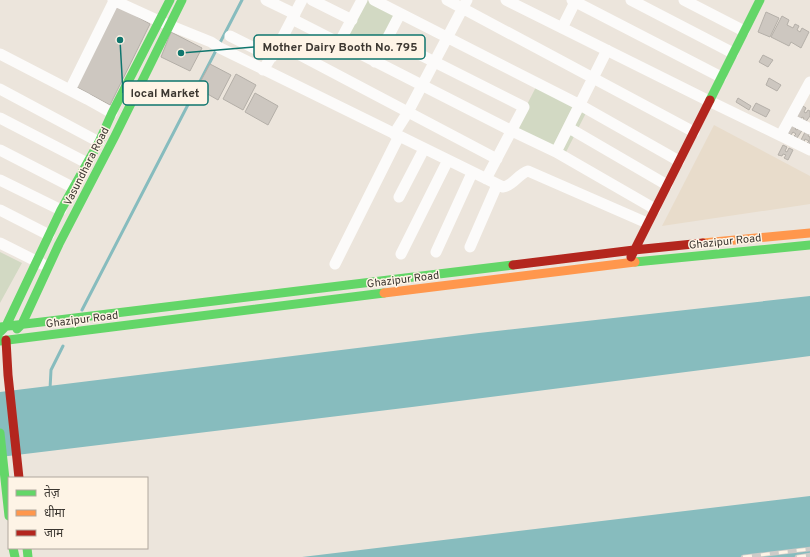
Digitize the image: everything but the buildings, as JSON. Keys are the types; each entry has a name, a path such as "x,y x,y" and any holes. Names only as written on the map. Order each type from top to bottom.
{"main road":[{"name":"Vasundhara Road","path":"2,328 37,261 61,210 99,142 112,113 170,0"},
{"name":"Vasundhara Road","path":"3,340 22,324 59,244 115,136 182,0"},
{"path":"628,263 744,31 757,1"},
{"name":"Ghazipur Road","path":"2,328 22,324 634,250 810,233"},
{"name":"Ghazipur Road","path":"3,340 628,263 810,245"},
{"path":"3,340 18,476"},
{"path":"0,433 8,506"}],"street":[{"path":"70,90 113,0 215,45 497,185 503,187 508,186 528,171 647,223"},
{"path":"266,0 293,17 375,62 556,152 655,209"},
{"path":"263,70 272,57 302,0"},
{"path":"312,0 352,20"},
{"path":"339,43 362,0"},
{"path":"374,0 580,105 679,161"},
{"path":"446,0 465,4 594,78 694,132"},
{"path":"506,0 810,150"},
{"path":"562,28 574,0 721,77"},
{"path":"684,0 744,31"},
{"path":"639,2 733,53"},
{"path":"335,264 408,112 465,4"},
{"path":"375,62 400,14"},
{"path":"230,36 272,57"},
{"path":"388,38 524,107 486,179"},
{"path":"279,44 497,159"},
{"path":"556,152 607,50"},
{"path":"0,54 88,99 112,113"},
{"path":"781,135 810,83"},
{"path":"0,89 99,142"},
{"path":"800,101 810,107"},
{"path":"0,118 87,163"},
{"path":"790,118 810,130"},
{"path":"568,128 667,185"},
{"path":"399,197 424,149"},
{"path":"0,150 74,188"},
{"path":"401,254 448,160"},
{"path":"436,252 472,173"},
{"path":"0,180 61,210"},
{"path":"470,247 497,185"},
{"path":"0,210 49,235"},
{"path":"0,243 48,267"}],"shaded area":[{"path":"714,125 810,176 810,204 662,226"}],"green space":[{"path":"367,0 396,15 375,55 346,40"},
{"path":"537,85 587,111 564,156 514,130"},
{"path":"0,252 22,263 0,303"}],"water":[{"path":"810,296 810,356 412,407 0,457 0,392 479,333"},
{"path":"810,496 810,555 797,557 302,557"}],"waterway":[{"path":"82,310 242,0"},
{"path":"50,389 51,370 63,346"}],"railway":[{"path":"743,557 810,549"},
{"path":"797,557 810,555"}],"traffic: fast":[{"path":"0,332 6,326 61,210 99,142 112,113 170,0"},
{"path":"17,329 22,324 59,244 115,136 182,0"},
{"path":"710,100 760,0"},
{"path":"635,262 810,245"},
{"path":"0,327 513,265"},
{"path":"0,341 384,293"},
{"path":"0,433 8,507"},
{"path":"13,549 15,557"},
{"path":"27,549 28,557"}],"traffic: slow":[{"path":"703,243 810,233"},
{"path":"384,293 635,262"}],"traffic: jam":[{"path":"631,257 710,100"},
{"path":"513,265 703,243"},
{"path":"6,340 8,375 19,477"}],"place":[{"name":"local Market","path":"120,40"},
{"name":"Mother Dairy Booth No. 795","path":"181,53"}]}
